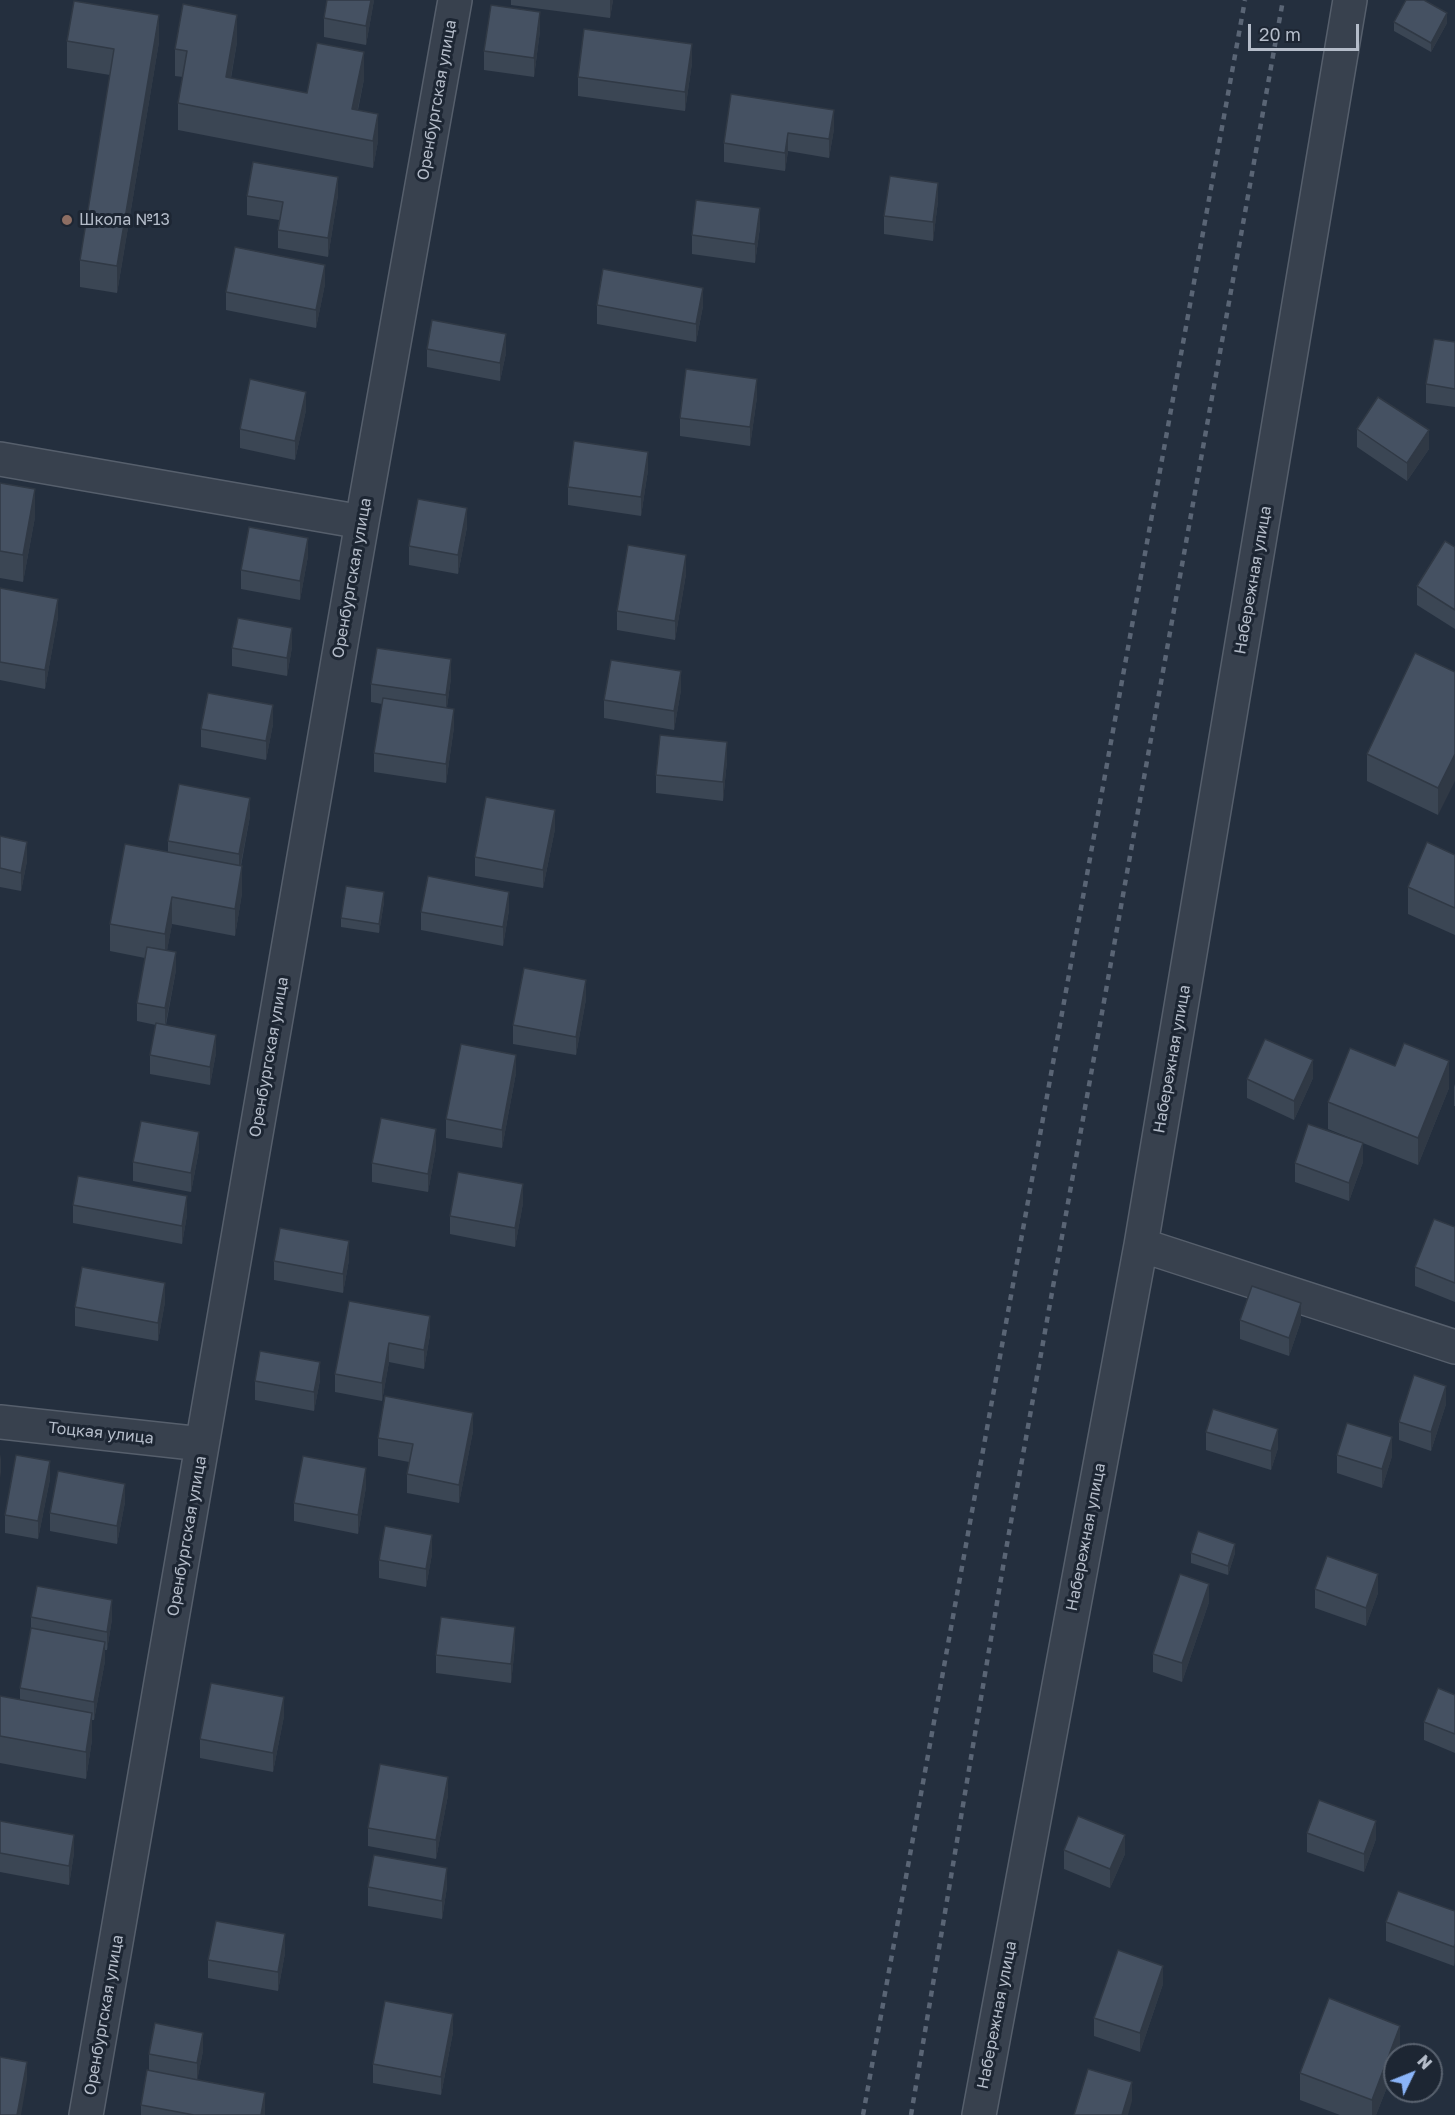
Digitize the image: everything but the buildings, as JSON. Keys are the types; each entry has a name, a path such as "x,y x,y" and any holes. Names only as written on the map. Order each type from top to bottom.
{"street":[{"name":"Оренбургская улица","path":"86,2115 362,522 455,0"},
{"name":"Набережная улица","path":"979,2115 1140,1245 1350,0"},
{"path":"0,459 362,522"},
{"path":"1140,1245 1455,1347"},
{"name":"Тоцкая улица","path":"0,1422 202,1444"}],"railway":[{"path":"863,2115 1245,0"},
{"path":"911,2115 1004,1561 1283,0"}],"place":[{"name":"Школа №13","path":"67,220"}]}
